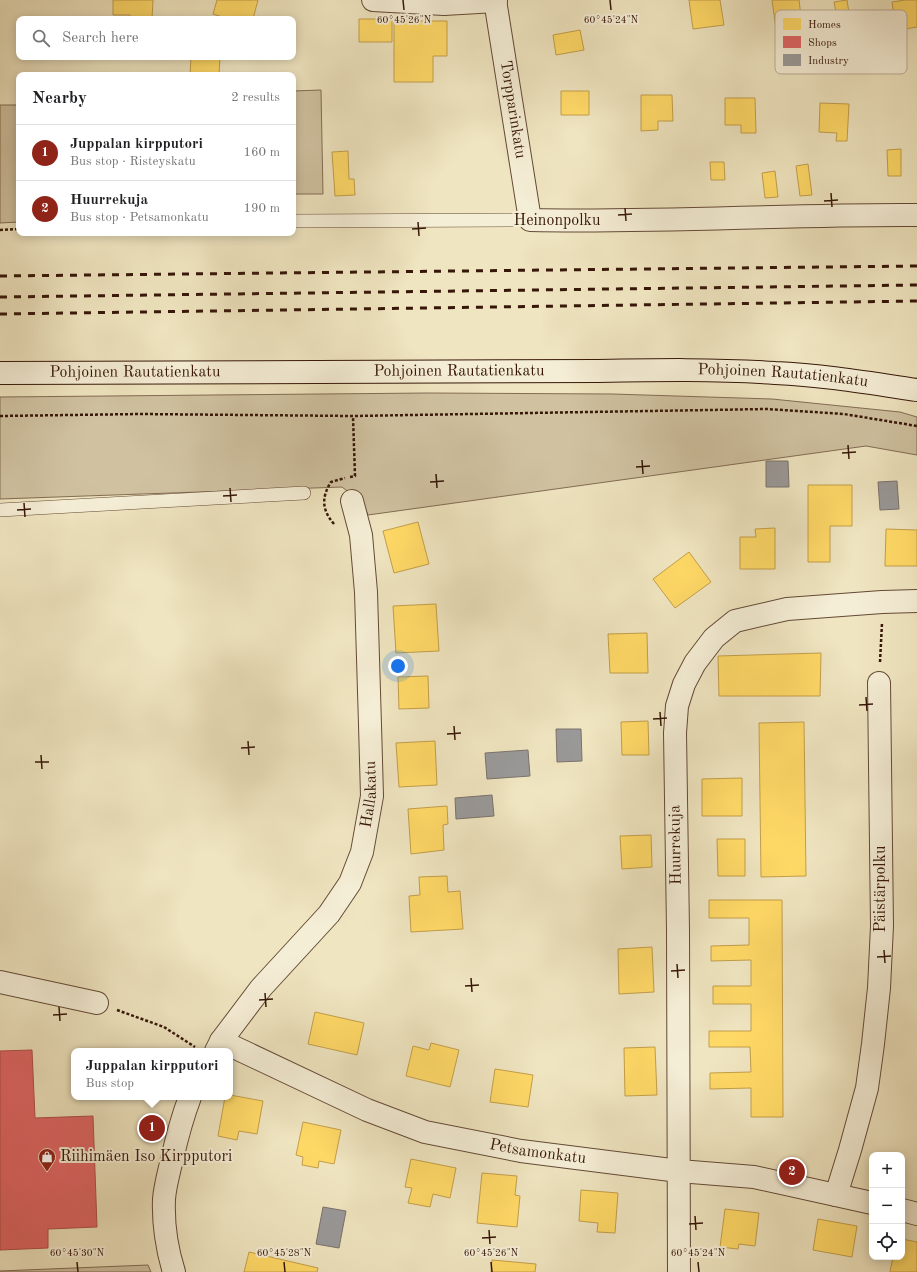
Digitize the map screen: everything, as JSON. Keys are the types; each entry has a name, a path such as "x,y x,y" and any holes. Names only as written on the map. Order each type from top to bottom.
{"street":[{"path":"374,0 444,4 495,1"},
{"name":"Torpparinkatu","path":"495,1 530,220"},
{"name":"Heinonpolku","path":"530,220 595,221 917,215"},
{"name":"Pohjoinen Rautatienkatu","path":"0,373 695,370 776,373 848,380 917,390"},
{"name":"Hallakatu","path":"212,1047 262,988 329,914 350,883 362,852 372,796 371,741 366,592 361,536 352,501"},
{"name":"Huurrekuja","path":"679,1272 678,938 675,733 677,706 684,684 695,663 714,638 735,621 788,609 917,601"},
{"name":"Päistärpolku","path":"836,1195 867,1088 879,988 882,926 879,683"},
{"path":"0,982 97,1003"},
{"name":"Petsamonkatu","path":"233,1056 366,1110 426,1132 521,1151 679,1171 754,1177 869,1202"},
{"path":"174,1272 165,1227 164,1199 180,1122 189,1100"},
{"path":"905,1211 917,1214"}],"lane":[{"name":"Heinonpolku","path":"296,221 530,220"},
{"path":"0,510 304,493"}],"path":[{"path":"0,230 16,229"},
{"path":"0,416 140,414 353,416 767,409 844,414 917,426"},
{"path":"336,525 327,516 324,506 325,490 331,482 355,476 353,416"},
{"path":"879,683 882,602"},
{"path":"97,1003 164,1027 212,1047"}],"shaded area":[{"path":"321,90 323,194 296,194 296,91"},
{"path":"0,105 16,105 16,222 0,223"},
{"path":"428,393 612,394 772,399 900,412 917,417 917,455 866,446 368,515 363,503 342,487 0,499 0,397"},
{"path":"148,1265 151,1272 0,1272 0,1271"}],"building: Homes":[{"path":"113,0 153,0 152,16 113,15"},
{"path":"217,0 258,0 254,16 219,16 213,14"},
{"path":"689,0 720,0 724,25 693,29"},
{"path":"772,0 799,0 800,10 775,10 775,22"},
{"path":"847,0 849,10 836,10 834,2"},
{"path":"917,0 917,27 907,29 907,10 893,10 892,2"},
{"path":"359,19 392,19 392,42 359,42"},
{"path":"394,21 447,21 447,56 433,56 433,82 394,82"},
{"path":"580,30 584,50 556,55 553,35"},
{"path":"191,60 220,60 219,72 190,72"},
{"path":"561,91 589,91 589,115 561,115"},
{"path":"641,95 672,95 673,121 658,121 658,130 641,131"},
{"path":"725,98 755,98 756,133 741,133 741,125 725,125"},
{"path":"820,103 849,104 847,141 836,141 837,133 819,132"},
{"path":"901,149 901,176 888,176 887,150"},
{"path":"348,151 349,179 354,179 355,195 335,196 332,152"},
{"path":"710,162 724,162 725,180 711,180"},
{"path":"808,164 812,195 800,196 796,166"},
{"path":"775,171 778,197 765,198 762,173"},
{"path":"808,485 852,485 852,526 830,526 830,562 808,562"},
{"path":"418,522 429,564 394,573 383,531"},
{"path":"775,528 775,569 740,569 740,537 756,537 755,529"},
{"path":"886,529 917,530 917,566 885,566"},
{"path":"689,552 711,582 675,608 653,579"},
{"path":"436,604 439,651 396,653 393,606"},
{"path":"647,633 648,673 610,673 608,634"},
{"path":"821,653 820,696 719,696 718,656"},
{"path":"428,676 429,708 399,709 398,677"},
{"path":"648,721 649,755 622,755 621,722"},
{"path":"804,722 806,876 761,877 759,723"},
{"path":"435,741 437,785 399,787 396,743"},
{"path":"742,778 742,816 702,816 702,779"},
{"path":"447,806 448,824 443,825 444,850 411,854 408,809"},
{"path":"651,835 652,867 622,869 620,836"},
{"path":"717,839 745,839 745,876 718,876"},
{"path":"447,876 448,892 460,891 463,929 411,932 409,896 420,895 419,877"},
{"path":"709,900 782,900 783,1117 751,1117 751,1088 710,1089 710,1073 751,1072 750,1047 709,1047 709,1031 751,1031 751,1004 713,1004 713,986 751,986 751,960 711,961 711,946 749,945 749,918 709,918"},
{"path":"652,947 654,992 619,994 618,949"},
{"path":"315,1012 364,1023 357,1055 308,1044"},
{"path":"431,1043 459,1050 450,1087 406,1076 413,1046 429,1050"},
{"path":"655,1047 657,1095 625,1096 624,1048"},
{"path":"495,1069 533,1075 528,1107 490,1102"},
{"path":"233,1096 263,1101 257,1134 239,1131 237,1140 218,1136 224,1100 233,1100"},
{"path":"303,1122 341,1130 334,1164 319,1161 318,1168 302,1165 303,1157 296,1155"},
{"path":"411,1159 456,1168 450,1198 433,1194 430,1207 408,1203 412,1188 405,1187"},
{"path":"482,1173 517,1176 515,1195 520,1196 517,1227 477,1223"},
{"path":"581,1190 618,1193 615,1233 597,1232 598,1223 579,1221"},
{"path":"725,1209 759,1213 755,1246 739,1244 738,1249 720,1247"},
{"path":"818,1219 857,1226 852,1257 813,1250"},
{"path":"905,1240 917,1242 917,1272 890,1272 892,1260 905,1260"},
{"path":"249,1252 318,1268 317,1272 244,1272"},
{"path":"492,1260 536,1264 535,1272 491,1272"}],"building: Shops":[{"name":"Riihimäen Iso Kirpputori","path":"32,1050 35,1118 93,1116 97,1227 48,1229 48,1248 0,1250 0,1051"}],"building: Industry":[{"path":"766,461 788,461 789,487 766,487"},
{"path":"897,481 899,509 880,510 878,482"},
{"path":"556,729 581,729 582,761 557,762"},
{"path":"528,750 530,776 487,779 485,753"},
{"path":"492,795 494,816 456,819 455,798"},
{"path":"323,1207 346,1211 339,1248 316,1244"}],"railway":[{"path":"0,276 917,266"},
{"path":"0,297 917,285"},
{"path":"0,314 917,301"}],"place":[{"name":"Juppalan kirpputori","path":"152,1128"},
{"name":"Riihimäen Iso Kirpputori","path":"47,1172"},
{"name":"Huurrekuja","path":"792,1172"}]}
